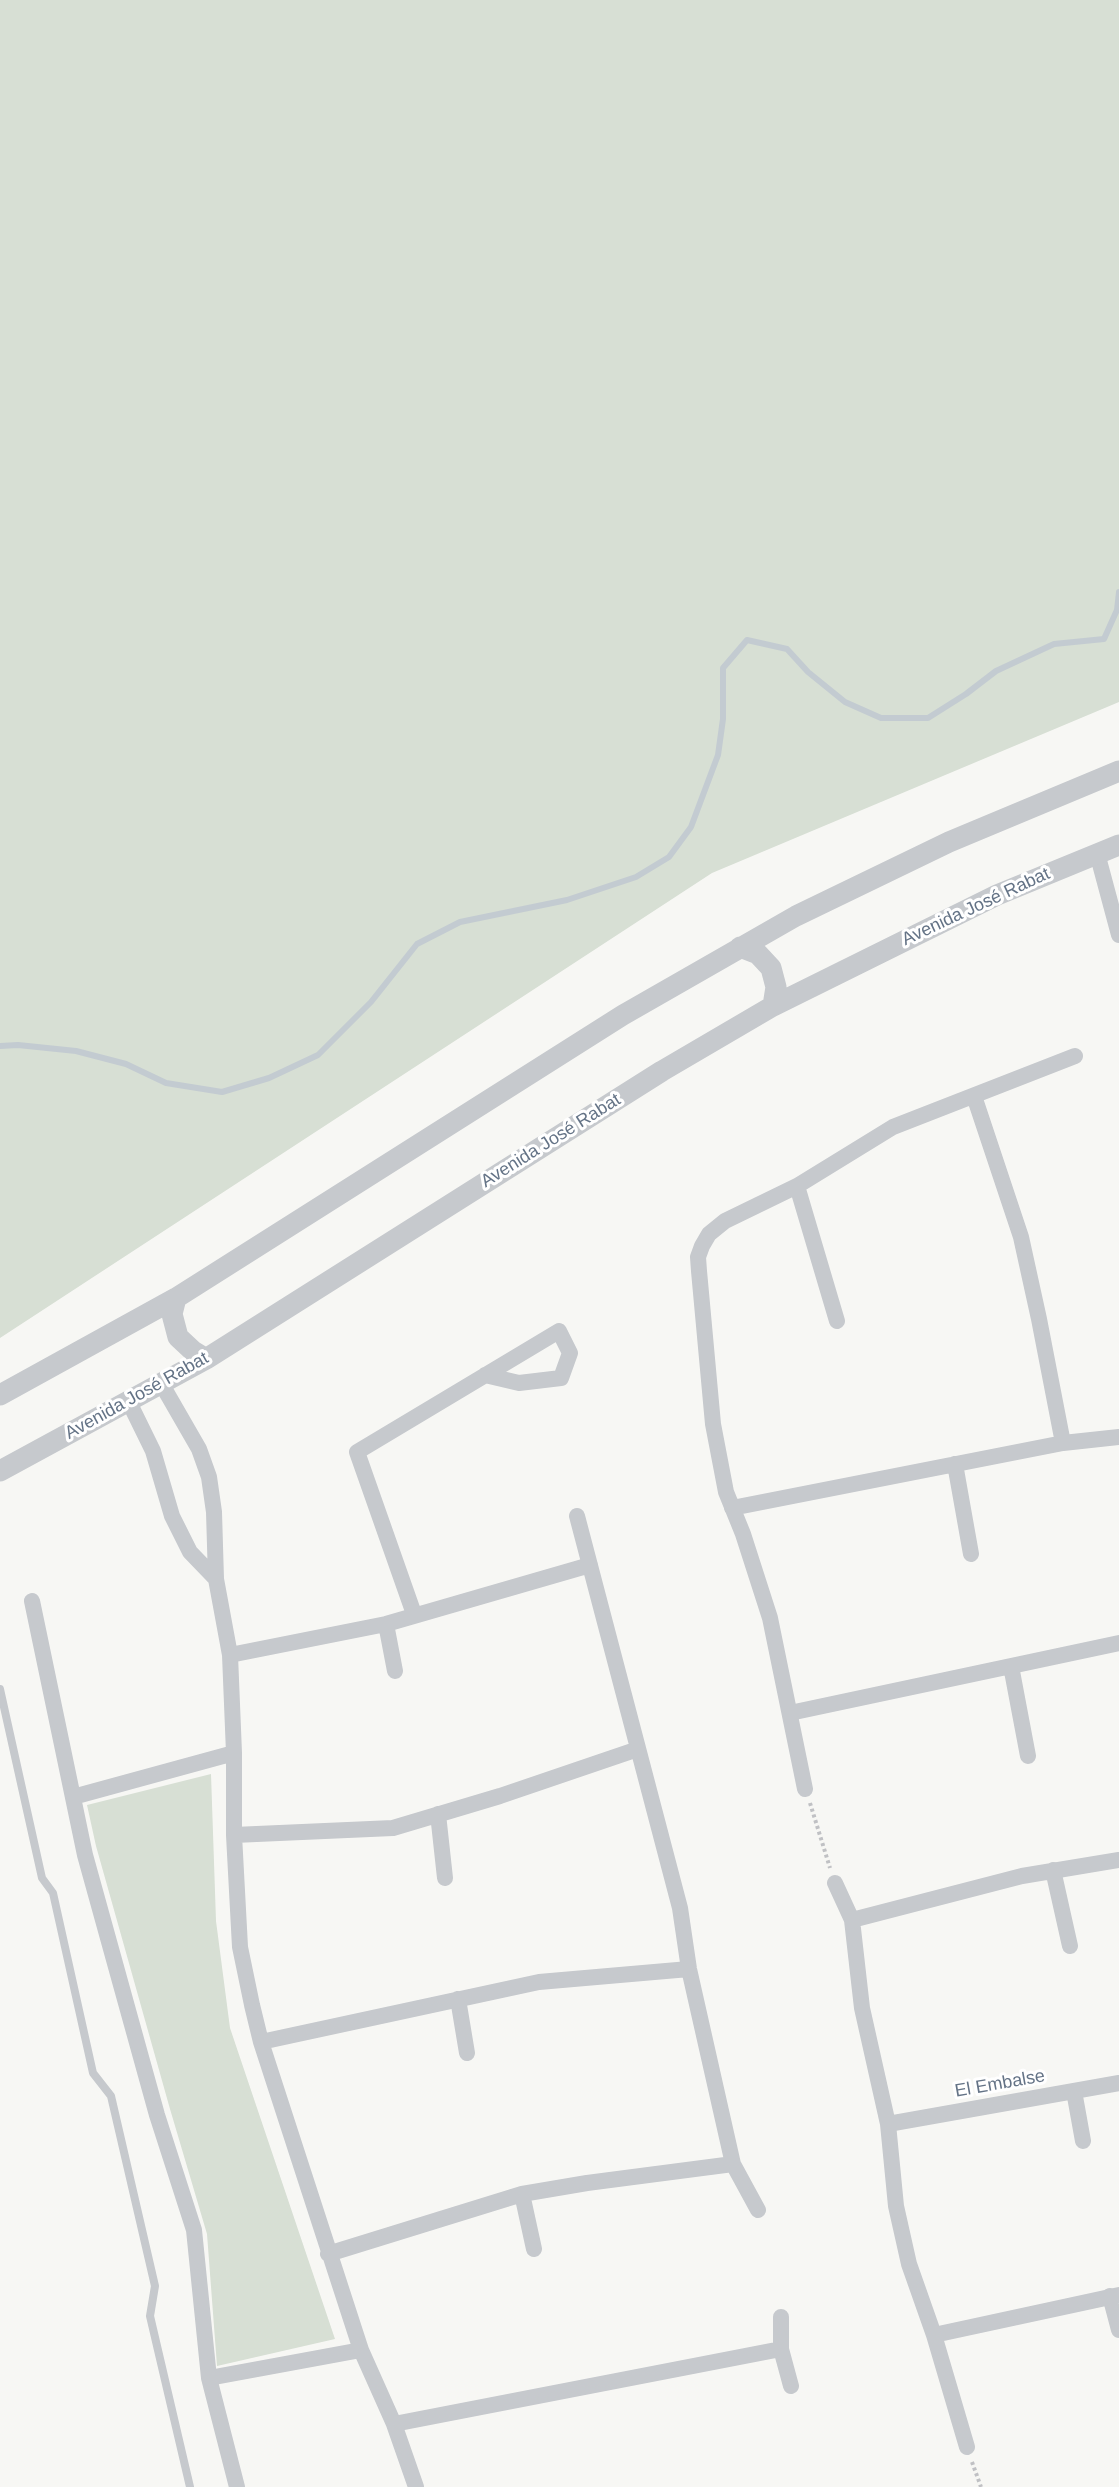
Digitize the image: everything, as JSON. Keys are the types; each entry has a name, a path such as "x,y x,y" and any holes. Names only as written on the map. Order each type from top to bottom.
{"street":[{"path":"0,1395 176,1298 623,1015 740,947 796,916 949,842 1119,771"},
{"name":"Avenida José Rabat","path":"0,1471 206,1359 662,1071 773,1006 997,895 1119,845"},
{"path":"1097,854 1119,935"},
{"path":"740,947 758,954 771,968 776,987 773,1006"},
{"path":"805,1789 770,1618 743,1534 726,1492 713,1424 698,1257 709,1234 725,1221 797,1186 893,1128 1075,1056"},
{"path":"974,1096 1020,1237 1040,1318 1063,1443"},
{"path":"797,1186 837,1321"},
{"path":"176,1298 172,1314 178,1337 206,1359"},
{"path":"414,1614 357,1452 559,1330 570,1353 561,1378 519,1383 485,1375"},
{"path":"161,1383 199,1449 208,1477 217,1552 216,1579 230,1655 234,1753 234,1835 240,1947 261,2042 361,2350 394,2424 416,2487"},
{"path":"129,1402 153,1451 172,1516 190,1552 216,1579"},
{"path":"732,1508 1063,1443 1119,1437"},
{"path":"955,1464 971,1554"},
{"path":"578,1516 680,1908 689,1969 733,2164 758,2210"},
{"path":"230,1655 386,1624 414,1614 590,1565"},
{"path":"32,1601 85,1855 157,2115 194,2230 209,2378 237,2487"},
{"path":"386,1624 395,1671"},
{"path":"790,1713 1119,1643"},
{"path":"1011,1666 1028,1756"},
{"path":"234,1835 393,1828 500,1796 638,1749"},
{"path":"73,1797 234,1753"},
{"path":"438,1814 445,1878"},
{"path":"852,1920 1022,1876 1119,1860"},
{"path":"1053,1870 1070,1946"},
{"path":"835,1883 852,1920 862,2008 888,2124 896,2206 909,2264 934,2335 967,2447"},
{"path":"261,2042 539,1982 689,1969"},
{"path":"458,1999 467,2053"},
{"name":"El Embalse","path":"888,2124 1119,2083"},
{"path":"1074,2091 1083,2141"},
{"path":"328,2254 522,2194 733,2164"},
{"path":"522,2194 534,2249"},
{"path":"934,2335 1115,2295 1119,2330"},
{"path":"781,2317 781,2349 791,2386"},
{"path":"394,2424 781,2349"},
{"path":"209,2378 361,2350"}],"lane":[{"path":"0,1689 42,1878 53,1893 93,2073 111,2096 114,2108 155,2286 150,2316 190,2487"}],"path":[{"path":"805,1789 835,1883"},
{"path":"967,2447 981,2487"}],"shaded area":[{"path":"0,0 1119,0 1119,702 712,873 0,1338"},
{"path":"211,1774 216,1921 230,2028 335,2339 217,2366 207,2234 96,1846 87,1805"}],"waterway":[{"path":"0,1046 18,1045 76,1051 126,1064 166,1083 222,1092 269,1078 318,1055 371,1002 417,944 460,922 567,900 636,877 669,857 691,827 718,755 723,719 723,668 747,640 787,649 808,672 845,702 881,718 928,718 966,694 996,671 1054,644 1104,639 1117,610 1119,592"}]}
